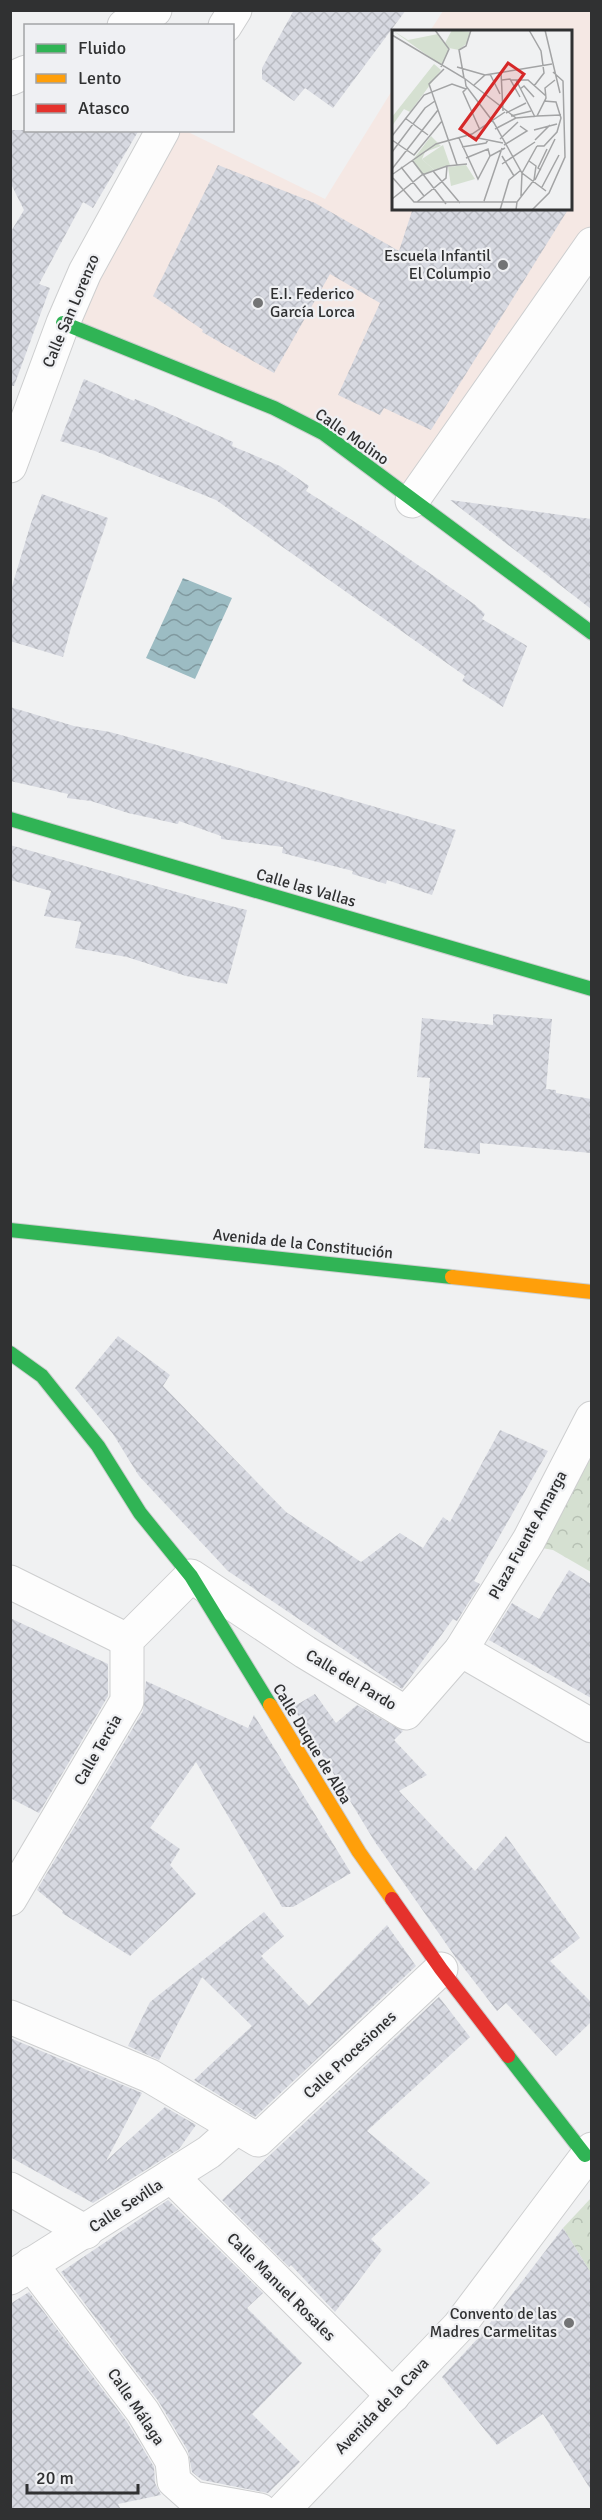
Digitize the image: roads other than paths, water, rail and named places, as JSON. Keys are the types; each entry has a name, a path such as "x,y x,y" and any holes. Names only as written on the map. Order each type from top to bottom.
{"street":[{"path":"128,24 155,10"},
{"path":"226,24 235,10"},
{"path":"10,79 24,73"},
{"name":"Calle San Lorenzo","path":"10,466 63,323 85,272 162,132"},
{"path":"412,501 591,244"},
{"name":"Calle Molino","path":"63,323 274,408 323,433 591,633"},
{"name":"Calle las Vallas","path":"10,819 591,989"},
{"name":"Avenida de la Constitución","path":"10,1230 591,1292"},
{"name":"Calle Duque de Alba","path":"10,1353 42,1376 91,1437 140,1513 191,1576 359,1852 441,1969 588,2152"},
{"name":"Plaza Fuente Amarga","path":"461,1650 529,1540 591,1418"},
{"path":"10,1582 127,1640 191,1576"},
{"name":"Calle del Pardo","path":"191,1576 305,1652 406,1713 461,1650"},
{"name":"Calle Tercia","path":"10,1899 127,1701 127,1640"},
{"path":"461,1650 591,1726"},
{"name":"Calle Procesiones","path":"247,2134 441,1969"},
{"path":"10,2017 150,2076 247,2134"},
{"name":"Calle Sevilla","path":"21,2271 86,2232 209,2152 247,2134"},
{"name":"Avenida de la Cava","path":"283,2510 459,2326 588,2152"},
{"name":"Calle Manuel Rosales","path":"171,2176 393,2396"},
{"path":"10,2189 86,2232"},
{"name":"Calle Málaga","path":"21,2271 143,2412 171,2462 174,2481 194,2498 260,2510"}],"water":[{"path":"183,578 232,598 195,679 146,658"}],"place":[{"name":"Escuela Infantil El Columpio","path":"503,265"},
{"name":"E.I. Federico García Lorca","path":"258,303"},
{"name":"Convento de las Madres Carmelitas","path":"569,2323"}]}
